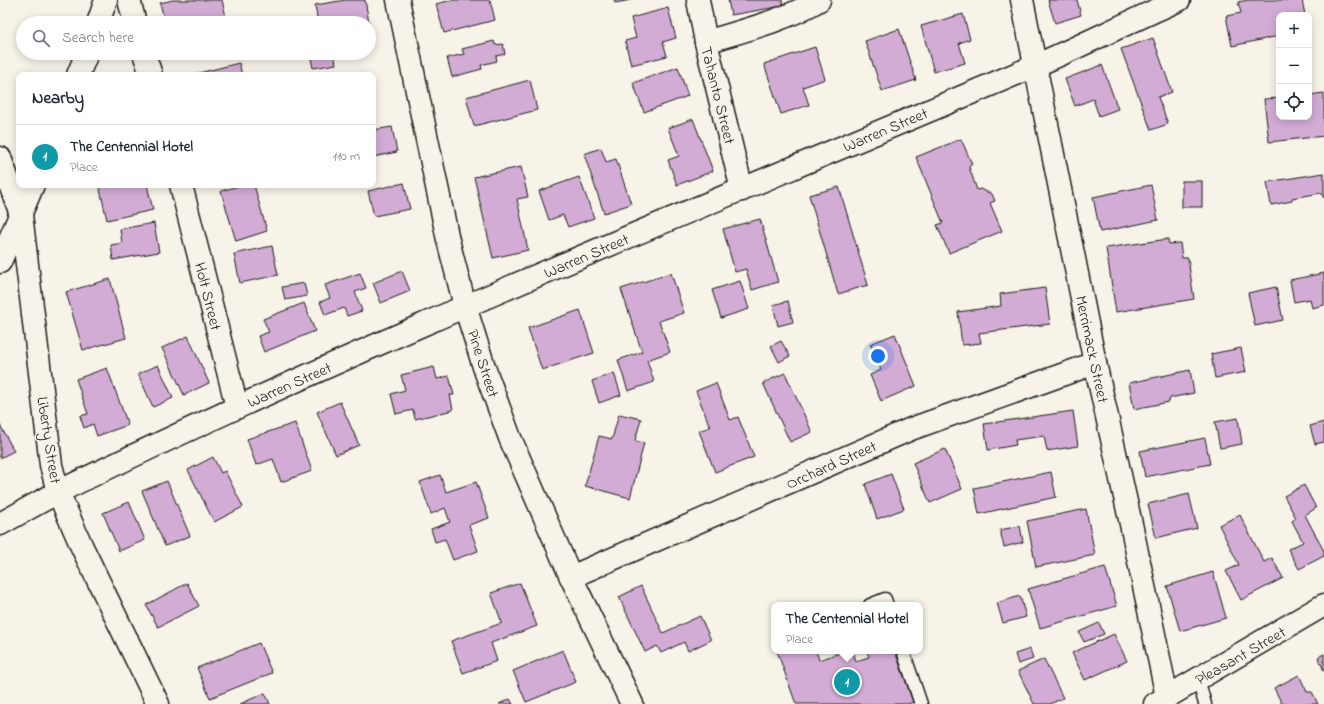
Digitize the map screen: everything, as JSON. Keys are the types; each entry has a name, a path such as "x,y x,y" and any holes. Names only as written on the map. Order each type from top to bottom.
{"street":[{"path":"100,16 106,0"},
{"path":"128,0 133,16"},
{"name":"Pine Street","path":"398,0 448,240 465,306 485,370 510,438 570,577 632,704"},
{"name":"Tahanto Street","path":"698,0 706,42 742,190"},
{"path":"706,42 802,10 818,0"},
{"name":"Merrimack Street","path":"1022,0 1095,363 1133,533 1161,701"},
{"name":"Warren Street","path":"0,524 58,492 238,407 465,306 1035,66 1151,6 1178,0"},
{"path":"79,72 84,60"},
{"path":"146,60 150,72"},
{"name":"Liberty Street","path":"0,158 21,214 52,465 58,492 82,547 158,704"},
{"path":"0,262 32,188"},
{"name":"Holt Street","path":"182,188 238,407"},
{"name":"Orchard Street","path":"570,577 911,429 1095,363"},
{"name":"Pleasant Street","path":"1161,701 1324,605"}],"lane":[{"path":"878,602 885,599 886,602"},
{"path":"904,654 921,704"},
{"path":"1198,680 1205,704"}],"building":[{"path":"173,0 222,0 226,16 163,16 160,3"},
{"path":"346,0 365,0 368,16 317,16 315,5"},
{"path":"452,0 490,0 495,20 444,33 436,4"},
{"path":"614,0 631,0 615,3"},
{"path":"728,0 782,0 783,6 731,15"},
{"path":"1048,0 1077,0 1081,15 1055,23"},
{"path":"1248,0 1302,0 1304,12 1276,12 1276,37 1232,46 1226,16 1241,13 1238,2"},
{"path":"668,8 676,38 663,42 667,56 631,65 625,41 636,38 631,18"},
{"path":"963,14 970,39 959,43 965,63 934,72 921,26"},
{"path":"899,29 916,80 882,91 865,41"},
{"path":"1153,38 1172,92 1158,97 1168,124 1151,130 1121,49"},
{"path":"494,41 495,45 503,44 505,54 496,56 497,61 481,65 482,69 452,77 447,58 464,54 462,49"},
{"path":"815,47 825,79 803,87 809,105 781,114 764,64"},
{"path":"311,60 335,60 336,64 313,68"},
{"path":"239,63 241,72 203,72"},
{"path":"1102,65 1118,109 1099,116 1093,99 1075,106 1065,79"},
{"path":"678,67 688,96 644,112 633,83"},
{"path":"530,80 537,110 474,126 466,97"},
{"path":"1324,93 1324,136 1269,142 1264,99 1276,98 1276,120 1312,120 1312,95"},
{"path":"693,119 713,171 677,185 668,160 679,156 668,128"},
{"path":"392,127 397,152 376,156 376,130"},
{"path":"961,139 972,164 969,167 977,190 980,189 992,194 995,201 990,203 1002,231 949,253 937,225 943,223 916,157"},
{"path":"601,148 606,162 616,159 631,204 604,213 584,154"},
{"path":"521,167 528,197 517,199 528,250 493,258 474,177"},
{"path":"1324,173 1324,198 1321,193 1292,198 1292,201 1271,205 1267,182"},
{"path":"579,177 594,218 568,227 563,215 549,220 539,191"},
{"path":"1182,181 1202,181 1202,207 1182,207"},
{"path":"404,183 410,209 374,216 368,191"},
{"path":"1151,185 1158,220 1100,232 1093,197"},
{"path":"839,187 868,285 838,294 809,195"},
{"path":"100,188 148,188 153,210 107,220"},
{"path":"232,188 255,188 267,231 236,241 221,191"},
{"path":"760,219 778,282 752,290 746,269 735,272 723,229"},
{"path":"154,223 159,252 113,260 111,245 122,243 120,229"},
{"path":"1168,239 1169,244 1180,243 1182,258 1188,258 1194,299 1116,312 1106,248"},
{"path":"272,246 278,275 240,283 234,254"},
{"path":"402,271 410,291 381,303 373,283"},
{"path":"360,273 366,288 355,292 362,311 347,316 344,308 325,315 320,302 330,298 325,285"},
{"path":"671,273 684,313 659,321 670,352 647,360 654,382 628,391 618,360 642,352 621,289"},
{"path":"1324,273 1324,305 1312,308 1310,299 1294,302 1290,280"},
{"path":"110,279 126,338 83,350 66,292"},
{"path":"740,281 749,309 721,318 712,290"},
{"path":"304,283 307,296 285,300 282,287"},
{"path":"1276,287 1283,320 1255,326 1248,293"},
{"path":"1045,288 1050,324 979,333 981,343 962,345 958,312 1001,306 1000,294"},
{"path":"788,301 793,322 778,326 773,305"},
{"path":"304,303 315,331 264,352 258,336 269,332 263,319"},
{"path":"580,310 594,353 542,370 528,328"},
{"path":"895,334 916,386 881,401 870,375 881,370 870,344"},
{"path":"188,336 209,383 184,395 162,348"},
{"path":"781,341 790,356 779,362 771,346"},
{"path":"1241,348 1246,372 1215,378 1211,354"},
{"path":"158,365 173,398 153,407 138,374"},
{"path":"434,367 437,379 449,376 454,395 450,395 453,410 415,419 413,410 396,414 391,394 405,390 401,375"},
{"path":"107,368 128,425 97,436 93,424 84,428 80,416 88,414 76,379"},
{"path":"1190,370 1194,393 1170,398 1169,402 1134,409 1129,383"},
{"path":"614,373 621,395 599,403 592,381"},
{"path":"785,373 812,432 790,442 763,383"},
{"path":"716,383 730,420 738,417 754,457 715,472 699,431 710,427 696,391"},
{"path":"340,402 359,445 336,455 317,412"},
{"path":"1073,411 1078,446 1047,451 1044,436 1015,440 1016,445 988,450 984,424"},
{"path":"619,414 641,419 635,441 644,443 630,498 585,486 599,436 612,439"},
{"path":"1238,418 1242,444 1220,448 1215,422"},
{"path":"1324,422 1324,442 1315,444 1310,426"},
{"path":"295,423 312,471 281,482 273,459 256,465 247,439"},
{"path":"0,425 14,451 0,458"},
{"path":"1205,438 1210,464 1145,477 1140,451"},
{"path":"945,449 962,489 930,503 913,463"},
{"path":"213,457 221,473 225,471 243,507 214,522 188,470"},
{"path":"1051,472 1056,497 979,514 974,488"},
{"path":"891,474 904,509 877,519 865,484"},
{"path":"440,475 446,492 476,482 489,518 469,525 478,551 453,560 445,539 435,542 431,529 450,522 445,508 431,514 420,482"},
{"path":"167,481 190,536 165,546 142,491"},
{"path":"1304,485 1316,508 1305,515 1324,551 1324,556 1299,569 1288,549 1303,542 1292,521 1296,518 1284,496"},
{"path":"1189,494 1197,528 1156,538 1148,504"},
{"path":"129,502 145,540 119,551 103,513"},
{"path":"1086,509 1095,555 1036,567 1027,521"},
{"path":"1240,515 1264,562 1272,558 1283,578 1241,600 1226,571 1239,565 1219,525"},
{"path":"1020,526 1023,542 1004,547 1000,530"},
{"path":"1105,567 1117,606 1040,628 1028,589"},
{"path":"1213,572 1226,618 1180,631 1167,586"},
{"path":"187,583 199,606 158,627 146,605"},
{"path":"520,583 537,626 491,643 497,661 463,673 451,641 502,623 491,593"},
{"path":"641,586 663,633 700,616 711,640 688,651 684,642 661,653 657,646 645,652 619,597"},
{"path":"1020,596 1026,617 1003,623 997,603"},
{"path":"1099,623 1104,634 1084,642 1079,632"},
{"path":"1114,634 1127,661 1085,680 1072,653"},
{"path":"259,643 272,673 210,698 197,668"},
{"path":"1030,649 1033,659 1018,664 1015,654"},
{"path":"563,650 576,682 526,702 513,671"},
{"path":"778,654 817,654 819,660 836,654 854,654 856,661 869,657 868,654 896,654 913,702 908,704 796,704"},
{"path":"1324,654 1324,671 1318,657"},
{"path":"1044,659 1063,698 1050,704 1034,704 1018,671"},
{"path":"1299,675 1307,692 1312,692 1318,704 1282,704 1274,688"},
{"path":"265,693 270,704 240,704"},
{"path":"510,699 513,704 499,704"}],"place":[{"name":"The Centennial Hotel","path":"847,682"}]}
